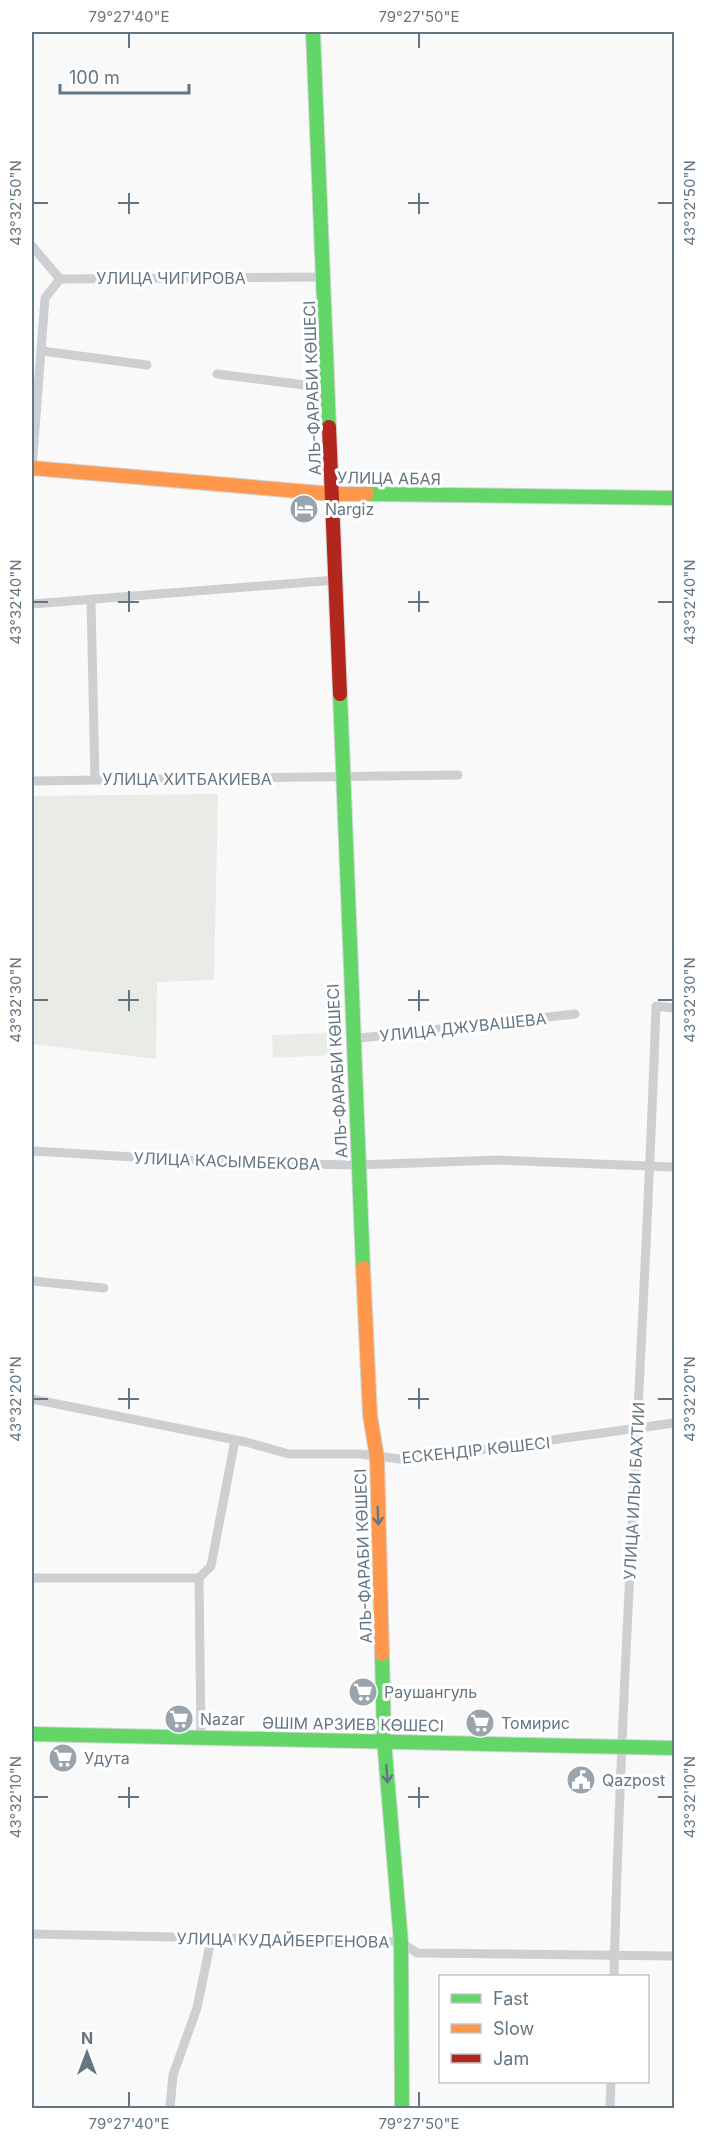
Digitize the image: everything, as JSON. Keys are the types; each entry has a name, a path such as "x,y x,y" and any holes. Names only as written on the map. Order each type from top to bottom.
{"main road":[{"name":"АЛЬ-ФАРАБИ КӨШЕСІ","path":"313,32 329,388 351,1039 370,1416 377,1458 384,1740 401,1942 399,2036 402,2109"},
{"name":"УЛИЦА АБАЯ","path":"32,468 333,494 675,498"},
{"name":"ӘШІМ АРЗИЕВ КӨШЕСІ","path":"32,1734 675,1748"}],"street":[{"path":"32,246 60,279 45,298 32,468"},
{"name":"УЛИЦА ЧИГИРОВА","path":"60,279 324,277"},
{"path":"32,338 43,339"},
{"path":"42,351 147,365"},
{"path":"217,374 329,388"},
{"path":"32,604 336,580"},
{"path":"91,601 95,780"},
{"name":"УЛИЦА ХИТБАКИЕВА","path":"32,781 343,779 458,775"},
{"name":"УЛИЦА ИЛЬИ БАХТИИ","path":"614,1975 620,1747 651,1168 656,1006 675,1008"},
{"name":"УЛИЦА ДЖУВАШЕВА","path":"351,1039 575,1014"},
{"name":"УЛИЦА КАСЫМБЕКОВА","path":"32,1151 236,1163 358,1165 498,1160 651,1168 675,1167"},
{"path":"32,1281 104,1288"},
{"name":"ЕСКЕНДІР КӨШЕСІ","path":"32,1399 236,1440 289,1454 361,1454 377,1458 407,1460 675,1423"},
{"path":"32,1578 199,1578 211,1566 236,1440"},
{"path":"199,1578 201,1738"},
{"name":"УЛИЦА КУДАЙБЕРГЕНОВА","path":"32,1934 211,1940 401,1942 417,1953 675,1956"},
{"path":"170,2109 173,2075 196,2008 211,1940"},
{"path":"610,2109 611,2083"}],"shaded area":[{"path":"218,794 214,980 157,982 156,1059 32,1044 32,796"},
{"path":"331,1033 332,1055 273,1058 272,1035"}],"traffic: fast":[{"path":"313,32 329,427"},
{"path":"367,494 674,498"},
{"path":"340,694 363,1268"},
{"path":"382,1654 384,1740 401,1942 402,2108"},
{"path":"32,1734 674,1748"}],"traffic: slow":[{"path":"32,468 333,494 367,494"},
{"path":"363,1268 370,1415 377,1458 382,1654"}],"traffic: jam":[{"path":"329,427 340,694"}],"place":[{"name":"Nargiz","path":"304,509"},
{"name":"Раушангуль","path":"363,1692"},
{"name":"Nazar","path":"179,1719"},
{"name":"Томирис","path":"480,1723"},
{"name":"Удута","path":"63,1758"},
{"name":"Qazpost","path":"581,1780"}]}
